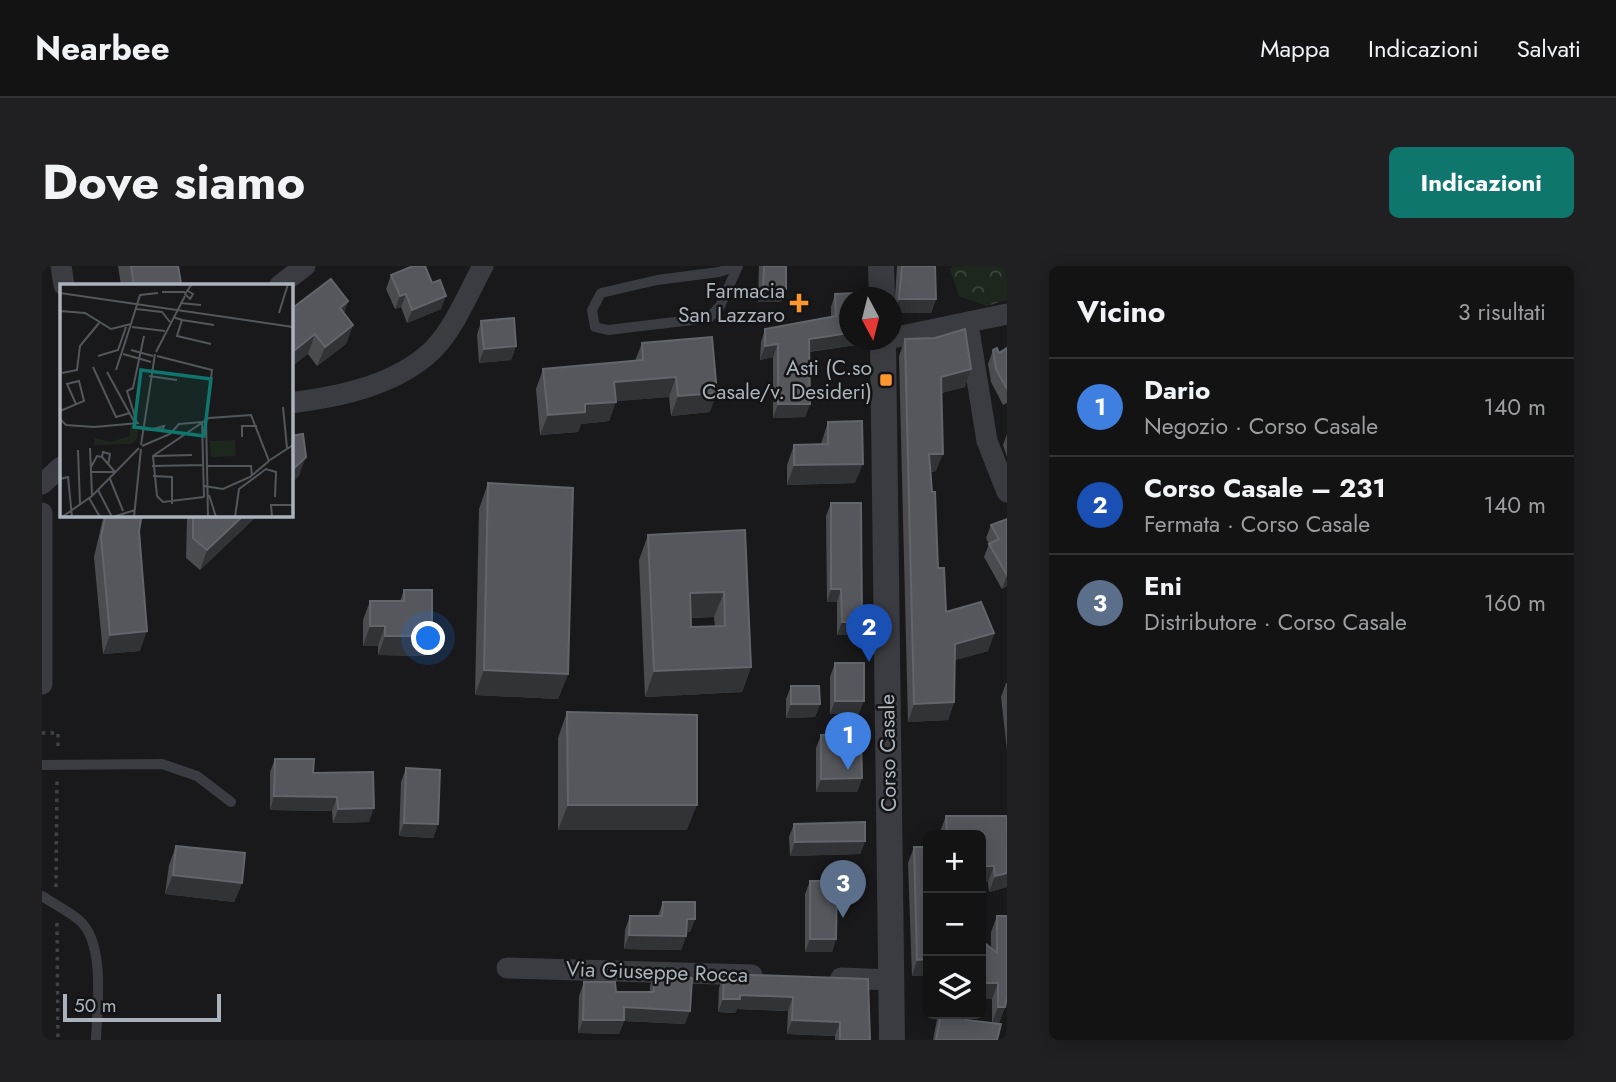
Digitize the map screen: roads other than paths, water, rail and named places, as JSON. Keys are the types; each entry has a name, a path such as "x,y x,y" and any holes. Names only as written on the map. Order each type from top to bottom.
{"street":[{"path":"61,266 64,284"},
{"path":"282,284 304,266"},
{"path":"292,403 330,398 395,376 427,355 452,323 483,266"},
{"path":"881,266 882,287"},
{"path":"902,336 1005,318"},
{"path":"968,324 987,441 1007,492"},
{"name":"Corso Casale","path":"883,350 892,1040"},
{"path":"42,484 60,468"},
{"path":"42,513 42,684"},
{"name":"Via Giuseppe Rocca","path":"507,968 768,976"},
{"path":"822,978 891,980"}],"lane":[{"path":"738,266 720,306 709,318 608,330 595,327 592,310 601,293 657,280 719,272 738,266"},
{"path":"42,765 162,764 197,776 230,802"},
{"path":"42,896 81,921 93,946 98,969 96,1040"}],"place":[{"name":"Farmacia San Lazzaro","path":"799,303"},
{"name":"Asti (C.so Casale/v. Desideri)","path":"886,380"},
{"name":"Corso Casale – 231","path":"869,662"},
{"name":"Dario","path":"848,770"},
{"name":"Eni","path":"843,918"}]}
